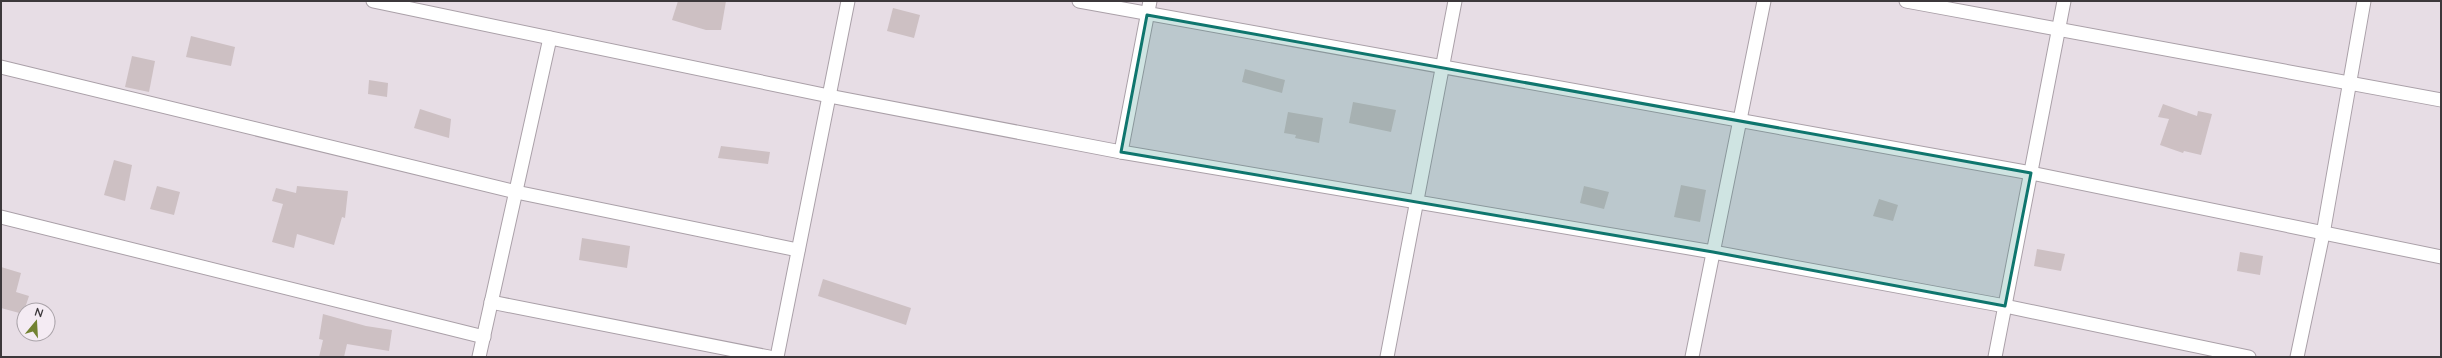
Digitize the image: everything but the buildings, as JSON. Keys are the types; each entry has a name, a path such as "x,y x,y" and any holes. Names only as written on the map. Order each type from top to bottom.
{"street":[{"path":"777,357 848,1"},
{"path":"1079,1 1147,15 2031,173 2441,257"},
{"path":"1121,152 1150,1"},
{"path":"1386,357 1455,1"},
{"path":"1692,357 1764,1"},
{"path":"1906,1 2441,100"},
{"path":"1995,357 2064,1"},
{"path":"2297,357 2323,234 2364,1"},
{"path":"382,2 829,96 1121,152 1713,252 2005,306 2249,357"},
{"path":"479,357 550,38"},
{"path":"1,67 516,192 798,250"},
{"path":"1,217 484,337"},
{"path":"491,302 769,357"}],"highlighted area":[{"path":"1147,15 2031,173 2005,306 1713,252 1121,152"}]}
